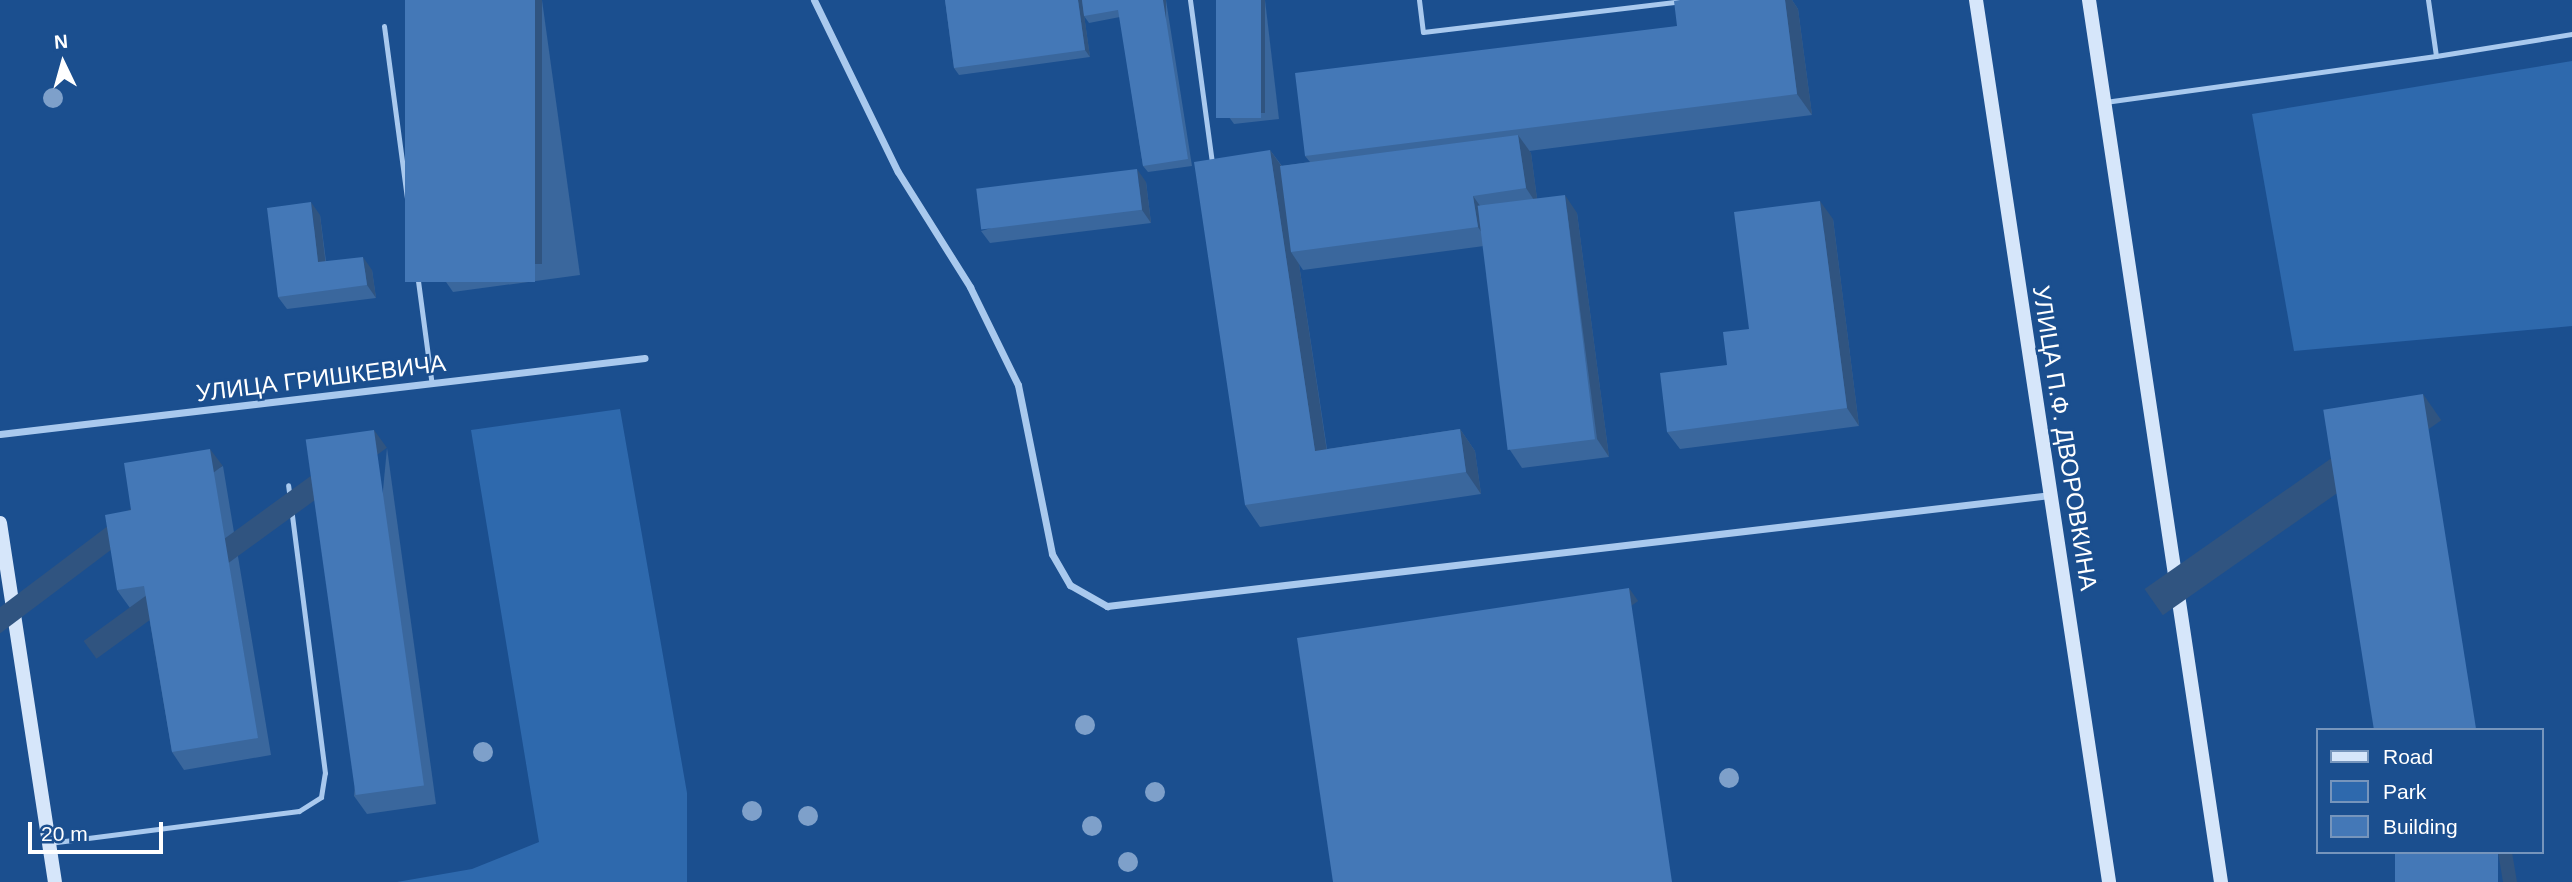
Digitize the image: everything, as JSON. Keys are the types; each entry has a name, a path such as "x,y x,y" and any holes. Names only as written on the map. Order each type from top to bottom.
{"street":[{"path":"814,0 898,172 970,287 1018,386 1052,554 1070,585 1107,606 2051,495"},
{"name":"УЛИЦА П.Ф. ДВОРОВКИНА","path":"1976,0 2109,882"},
{"path":"2090,0 2221,882"},
{"name":"УЛИЦА ГРИШКЕВИЧА","path":"0,434 645,358"},
{"path":"0,523 55,882"}],"lane":[{"path":"1190,0 1214,177"},
{"path":"1419,0 1423,32 1691,0"},
{"path":"2428,0 2437,56"},
{"path":"384,26 432,384"},
{"path":"2105,102 2437,56 2572,34"},
{"path":"49,843 299,811 321,797 325,773 288,485"}],"green space":[{"path":"2572,61 2572,326 2294,351 2252,114"},
{"path":"620,409 687,793 687,882 397,882 472,869 539,842 471,430"}],"building":[{"path":"405,0 535,0 535,282 405,282"},
{"path":"945,0 1078,0 1085,50 954,68"},
{"path":"1082,0 1163,0 1188,159 1143,166 1118,10 1084,16"},
{"path":"1216,0 1261,0 1261,118 1216,118"},
{"path":"1785,0 1797,94 1305,156 1295,73 1677,26 1674,1"},
{"path":"1518,135 1526,188 1473,196 1478,227 1291,252 1280,166"},
{"path":"1270,150 1315,451 1460,429 1466,472 1245,505 1194,162"},
{"path":"1137,169 1142,210 981,229 976,189"},
{"path":"1565,195 1595,439 1508,450 1478,206"},
{"path":"1820,201 1847,408 1667,432 1660,373 1727,365 1723,332 1749,329 1734,212"},
{"path":"311,202 318,262 363,257 367,285 278,297 267,208"},
{"path":"2423,394 2476,728 2374,728 2323,410"},
{"path":"374,430 424,786 356,795 306,440"},
{"path":"210,449 258,738 172,752 144,586 117,590 105,515 131,510 124,463"},
{"path":"1629,588 1672,882 1333,882 1297,638"},
{"path":"2395,854 2498,854 2498,882 2395,882"}]}
